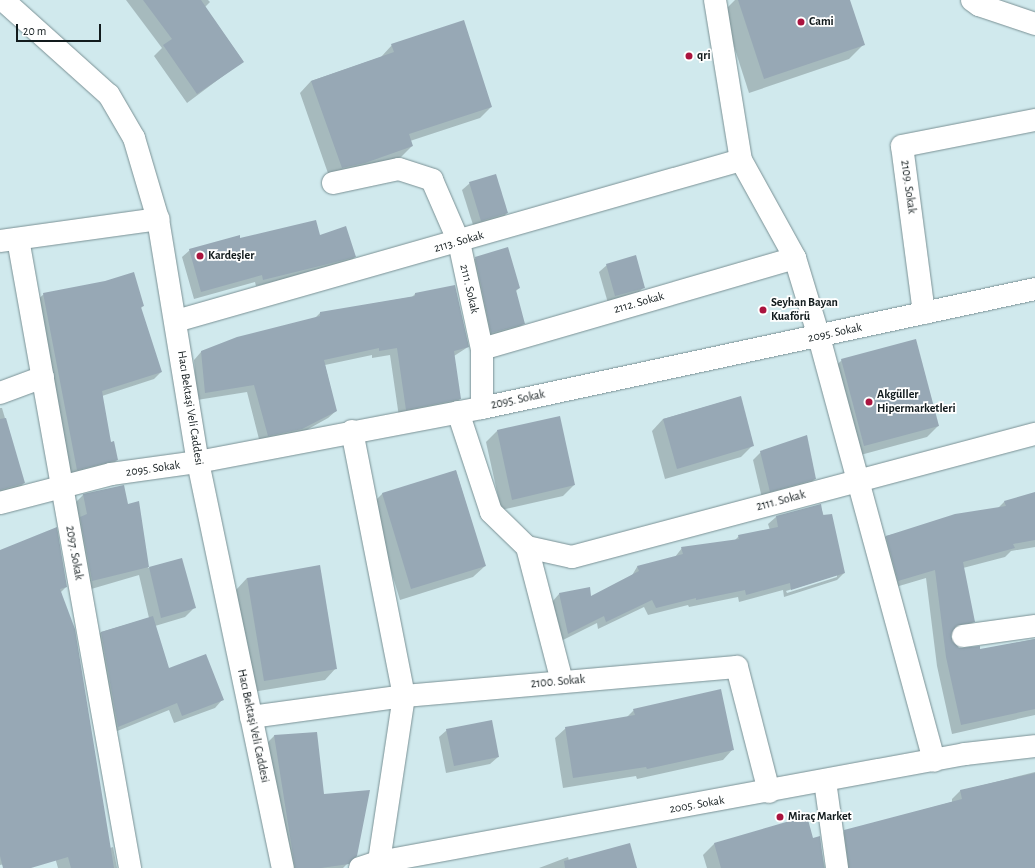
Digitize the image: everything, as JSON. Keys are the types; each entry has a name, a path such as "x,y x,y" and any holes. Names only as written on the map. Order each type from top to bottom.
{"street":[{"name":"Hacı Bektaşi Veli Caddesi","path":"3,0 109,95 134,138 158,219 198,462 283,868"},
{"path":"715,0 741,160 795,258 858,480 934,761"},
{"path":"972,0 979,5 1035,24"},
{"name":"2109. Sokak","path":"924,313 902,146 1035,120"},
{"name":"2113. Sokak","path":"176,321 459,242 741,160"},
{"name":"2111. Sokak","path":"334,183 399,169 432,180 459,242 482,349 482,408"},
{"path":"9,240 158,219"},
{"name":"2097. Sokak","path":"9,240 42,377 130,868"},
{"name":"2112. Sokak","path":"482,349 795,258"},
{"name":"2095. Sokak","path":"0,503 110,474 198,462 352,431 482,408 818,337 1035,289"},
{"path":"0,393 42,377"},
{"path":"458,412 491,512 527,547 562,681"},
{"path":"352,431 404,696 369,865"},
{"name":"2111. Sokak","path":"527,547 572,557 1035,434"},
{"path":"963,636 1035,626"},
{"name":"2100. Sokak","path":"251,717 404,696 562,681 737,667 769,792"},
{"name":"2005. Sokak","path":"369,865 934,761 1035,746"},
{"path":"825,781 837,868"}],"building":[{"path":"143,0 201,0 244,62 197,94 163,45 172,39"},
{"name":"Cami","path":"738,0 850,0 865,45 764,79"},
{"path":"464,20 492,107 409,134 413,146 365,163 342,168 311,81 394,52 391,44"},
{"path":"496,174 508,213 481,221 469,182"},
{"path":"316,220 320,235 346,226 356,257 263,280 262,275 201,292 189,249 240,235 240,238"},
{"path":"508,247 520,288 516,290 525,324 491,333 475,257"},
{"path":"636,255 645,288 615,296 606,264"},
{"path":"134,272 144,306 141,307 162,372 102,391 111,442 114,441 118,460 77,470 43,293 105,281"},
{"path":"455,285 469,347 454,351 461,399 406,410 397,348 379,351 379,348 324,360 337,411 302,429 268,436 254,385 205,393 201,351 237,337 320,316 320,312 415,296 415,293"},
{"path":"916,339 939,426 864,446 841,359"},
{"path":"741,396 754,446 677,469 663,419"},
{"path":"560,416 575,485 512,500 497,430"},
{"path":"6,418 25,483 0,490 0,419"},
{"path":"807,435 816,479 770,492 760,451"},
{"path":"456,470 486,566 411,589 382,493"},
{"path":"124,485 128,504 139,501 149,567 92,581 80,517 87,514 83,494"},
{"path":"1035,492 1035,540 1013,544 1015,548 963,562 975,622 956,626 951,637 959,648 980,646 980,649 1035,639 1035,709 961,725 946,657 935,570 898,581 886,536 955,514 1006,506 1004,501"},
{"path":"821,504 823,515 832,514 845,573 791,590 790,583 746,595 745,590 696,600 696,598 656,608 652,600 606,622 604,616 568,634 559,593 590,587 591,596 639,571 637,566 683,554 681,547 739,539 738,535 778,527 776,516"},
{"path":"57,527 67,587 60,589 75,629 114,868 71,868 68,857 31,868 3,868 0,856 0,550"},
{"path":"182,558 196,608 161,618 149,567"},
{"path":"320,565 337,669 264,681 247,578"},
{"path":"153,616 169,668 206,654 224,700 182,716 177,703 118,727 101,632"},
{"path":"721,689 734,750 647,769 646,767 573,778 565,727 635,715 633,709"},
{"path":"492,720 499,757 454,766 446,729"},
{"path":"317,732 324,794 370,790 357,856 349,864 321,868 295,868 274,735"},
{"path":"1035,773 1035,868 849,868 844,830 962,799 960,790"},
{"path":"807,816 813,838 820,836 824,868 721,868 714,843"},
{"path":"630,843 637,868 565,868 564,861"}],"place":[{"name":"Cami","path":"801,22"},
{"name":"qri","path":"689,56"},
{"name":"Kardeşler","path":"200,256"},
{"name":"Seyhan Bayan Kuaförü","path":"763,310"},
{"name":"Akgüller Hipermarketleri","path":"869,402"},
{"name":"Miraç Market","path":"780,817"}]}
